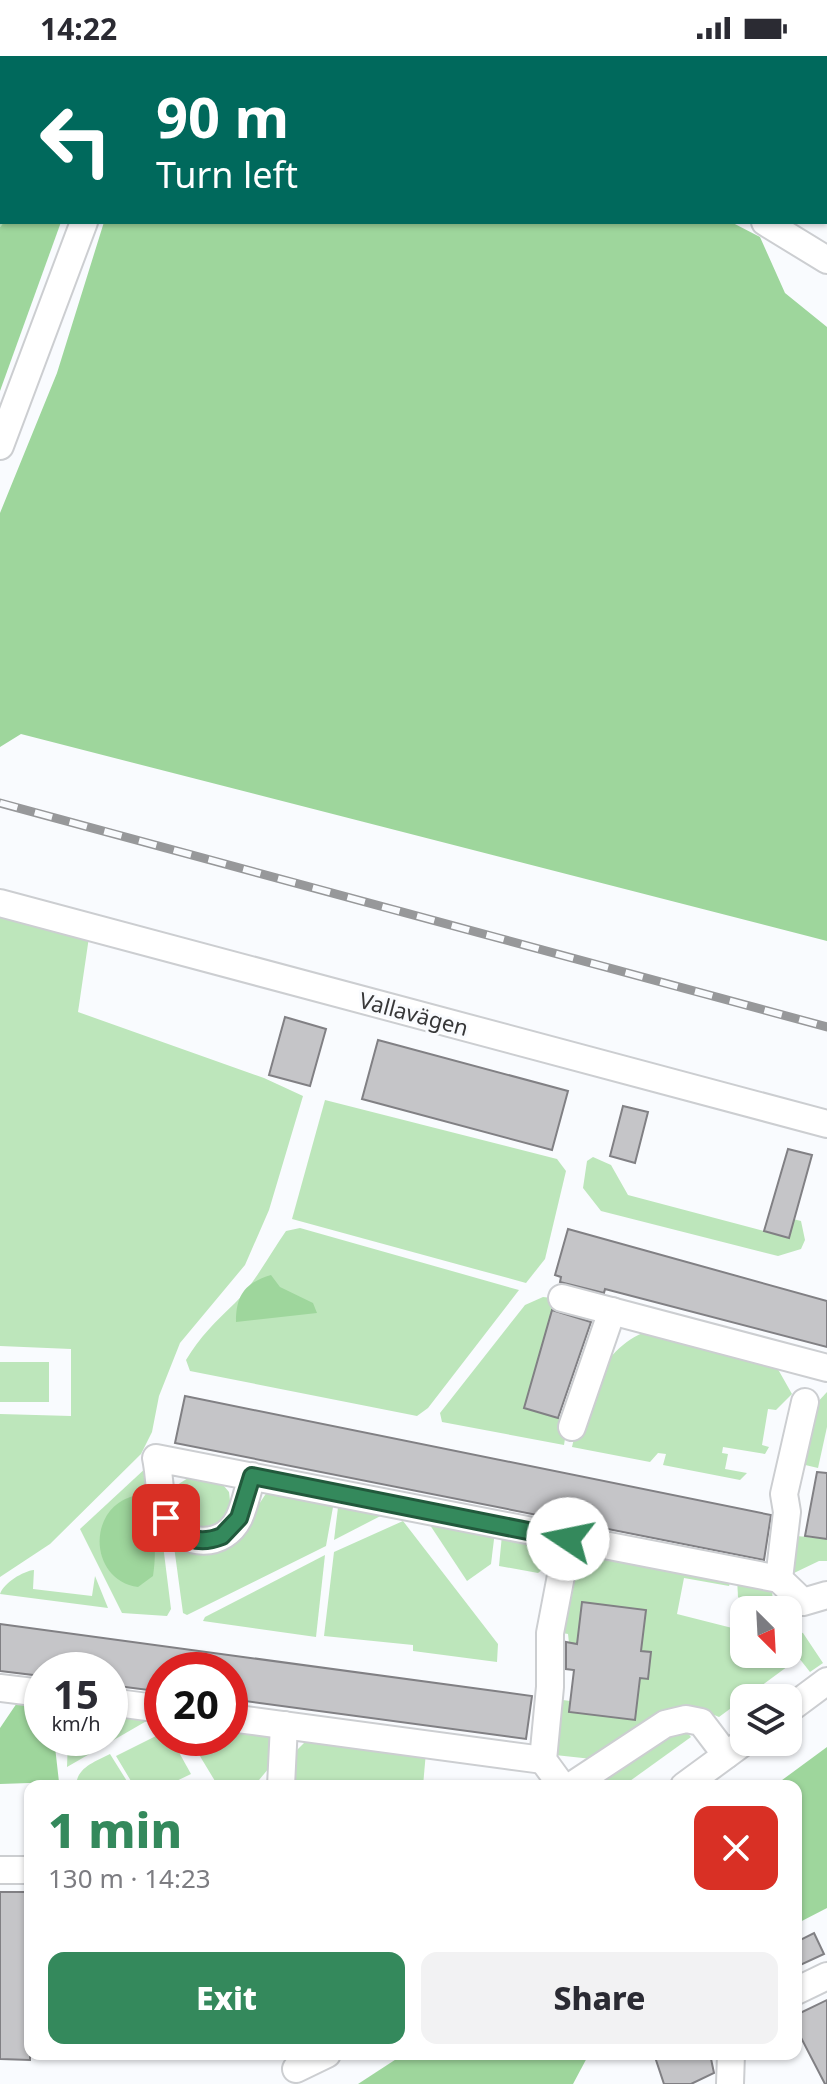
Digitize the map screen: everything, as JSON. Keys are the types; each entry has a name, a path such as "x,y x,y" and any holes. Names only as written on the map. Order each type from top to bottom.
{"street":[{"path":"0,446 83,224"},
{"path":"768,224 827,260"},
{"name":"Vallavägen","path":"0,903 827,1124"},
{"path":"562,1298 827,1368"},
{"path":"572,1427 612,1311"},
{"path":"779,1579 787,1512 784,1494 805,1402"},
{"path":"252,1476 779,1579 803,1602 827,1595"},
{"path":"558,1780 543,1760 550,1633 568,1539"},
{"path":"802,1700 827,1681"},
{"path":"1,1692 24,1693"},
{"path":"248,1720 543,1760"},
{"path":"580,1780 665,1724 676,1721 701,1722 730,1744"},
{"path":"281,1780 284,1725"},
{"path":"692,1780 730,1752"},
{"path":"0,1870 24,1870"},
{"path":"802,1988 827,1976"},
{"path":"292,2069 313,2060"},
{"path":"730,2084 731,2060"}],"green space":[{"path":"2,224 60,224 0,391"},
{"path":"103,224 735,224 760,237 785,293 827,327 827,941 21,734 0,747 0,513 57,373"},
{"path":"0,913 89,937 78,1012 264,1078 303,1096 269,1210 245,1265 180,1343 159,1396 152,1432 141,1454 50,1544 0,1577 0,1414 71,1416 71,1349 0,1346"},
{"path":"325,1100 557,1159 566,1171 545,1259 526,1283 292,1219"},
{"path":"593,1157 611,1165 628,1195 764,1231 793,1219 801,1221 805,1240 801,1249 778,1256 601,1211 583,1188 587,1161"},
{"path":"300,1228 519,1290 428,1408 417,1416 190,1371 186,1360 197,1344 249,1287 286,1231"},
{"path":"271,1275 280,1287 313,1303 317,1313 236,1322 238,1304 244,1291"},
{"path":"543,1297 552,1298 553,1307 525,1408 568,1420 564,1445 442,1422 440,1413 525,1305"},
{"path":"658,1328 775,1364 792,1394 776,1410 768,1409 762,1445 769,1447 765,1454 723,1447 722,1453 728,1454 725,1469 747,1473 740,1480 663,1465 666,1454 658,1453 650,1462 572,1447 590,1391 610,1358 639,1335"},
{"path":"0,1362 49,1362 49,1402 0,1402"},
{"path":"827,1392 827,1427 818,1468 801,1464 814,1406"},
{"path":"148,1466 154,1473 171,1609 167,1616 122,1613 80,1529"},
{"path":"193,1475 218,1479 229,1492 231,1509 217,1530 182,1528 173,1493 177,1485"},
{"path":"267,1492 335,1496 326,1546 187,1615 183,1613 173,1539 244,1527"},
{"path":"137,1495 148,1512 154,1532 155,1555 153,1576 138,1587 122,1582 110,1572 102,1558 100,1543 108,1513 120,1502"},
{"path":"339,1499 398,1507 334,1540"},
{"path":"424,1516 495,1531 491,1564 467,1581"},
{"path":"403,1521 498,1644 497,1662 413,1651 413,1645 324,1636 334,1552"},
{"path":"502,1535 542,1542 553,1551 555,1559 538,1573 499,1566"},
{"path":"797,1536 827,1539 827,1561 819,1561 794,1573"},
{"path":"594,1553 732,1577 729,1586 684,1578 677,1614 730,1627 730,1668 785,1668 764,1684 730,1684 730,1709 719,1717 700,1709 592,1759 555,1755 556,1699 570,1701 569,1712 635,1720 640,1678 648,1679 651,1653 641,1651 646,1610 582,1602 577,1644 569,1643 568,1634 557,1632 574,1567"},
{"path":"325,1555 316,1637 203,1621 205,1617"},
{"path":"34,1570 33,1589 92,1596 95,1576 108,1608 0,1594 14,1578"},
{"path":"737,1578 772,1585 772,1596 738,1596"},
{"path":"802,1633 823,1663 810,1672 802,1662"},
{"path":"19,1700 24,1700 24,1756 56,1756 59,1780 0,1784 0,1728"},
{"path":"128,1712 144,1717 144,1722 128,1732"},
{"path":"248,1729 273,1737 274,1762 259,1780 214,1780 200,1756 248,1756"},
{"path":"685,1730 691,1737 631,1780 596,1780 669,1731"},
{"path":"309,1738 426,1752 424,1780 289,1780 290,1757"},
{"path":"144,1742 144,1756 181,1756 191,1774 178,1780 130,1780 116,1756 128,1756 128,1750"},
{"path":"827,1747 827,1908 802,1921 802,1780 782,1780"},
{"path":"67,1756 86,1756 67,1767"},
{"path":"111,1756 126,1780 77,1780 83,1770"},
{"path":"395,2060 586,2060 573,2084 358,2084"}],"building":[{"path":"285,1017 326,1029 310,1086 269,1075"},
{"path":"378,1040 568,1091 552,1150 362,1099"},
{"path":"623,1106 648,1112 635,1163 610,1156"},
{"path":"788,1149 812,1155 789,1238 764,1231"},
{"path":"568,1229 827,1301 827,1347 605,1289 604,1293 560,1282 561,1277 555,1275"},
{"path":"552,1310 591,1322 558,1418 524,1408"},
{"path":"185,1396 771,1515 764,1560 175,1443"},
{"path":"817,1472 827,1473 827,1539 805,1536"},
{"path":"582,1602 646,1610 641,1651 651,1652 648,1679 640,1678 635,1720 569,1712 574,1670 566,1669 566,1642 577,1644"},
{"path":"0,1624 207,1652 144,1652 144,1689 128,1687 128,1652 24,1652 24,1674 0,1671"},
{"path":"248,1658 532,1696 526,1739 248,1701"},
{"path":"0,1892 24,1892 24,2060 0,2059"},
{"path":"814,1933 824,1954 802,1964 802,1939"},
{"path":"827,2000 827,2084 802,2040 802,2012"},
{"path":"656,2060 711,2060 714,2073 691,2084 664,2084"}],"railway":[{"path":"0,803 827,1027"}],"route":[{"path":"166,1518 177,1531 193,1540 211,1541 222,1536 239,1518 252,1476 568,1539"}]}
